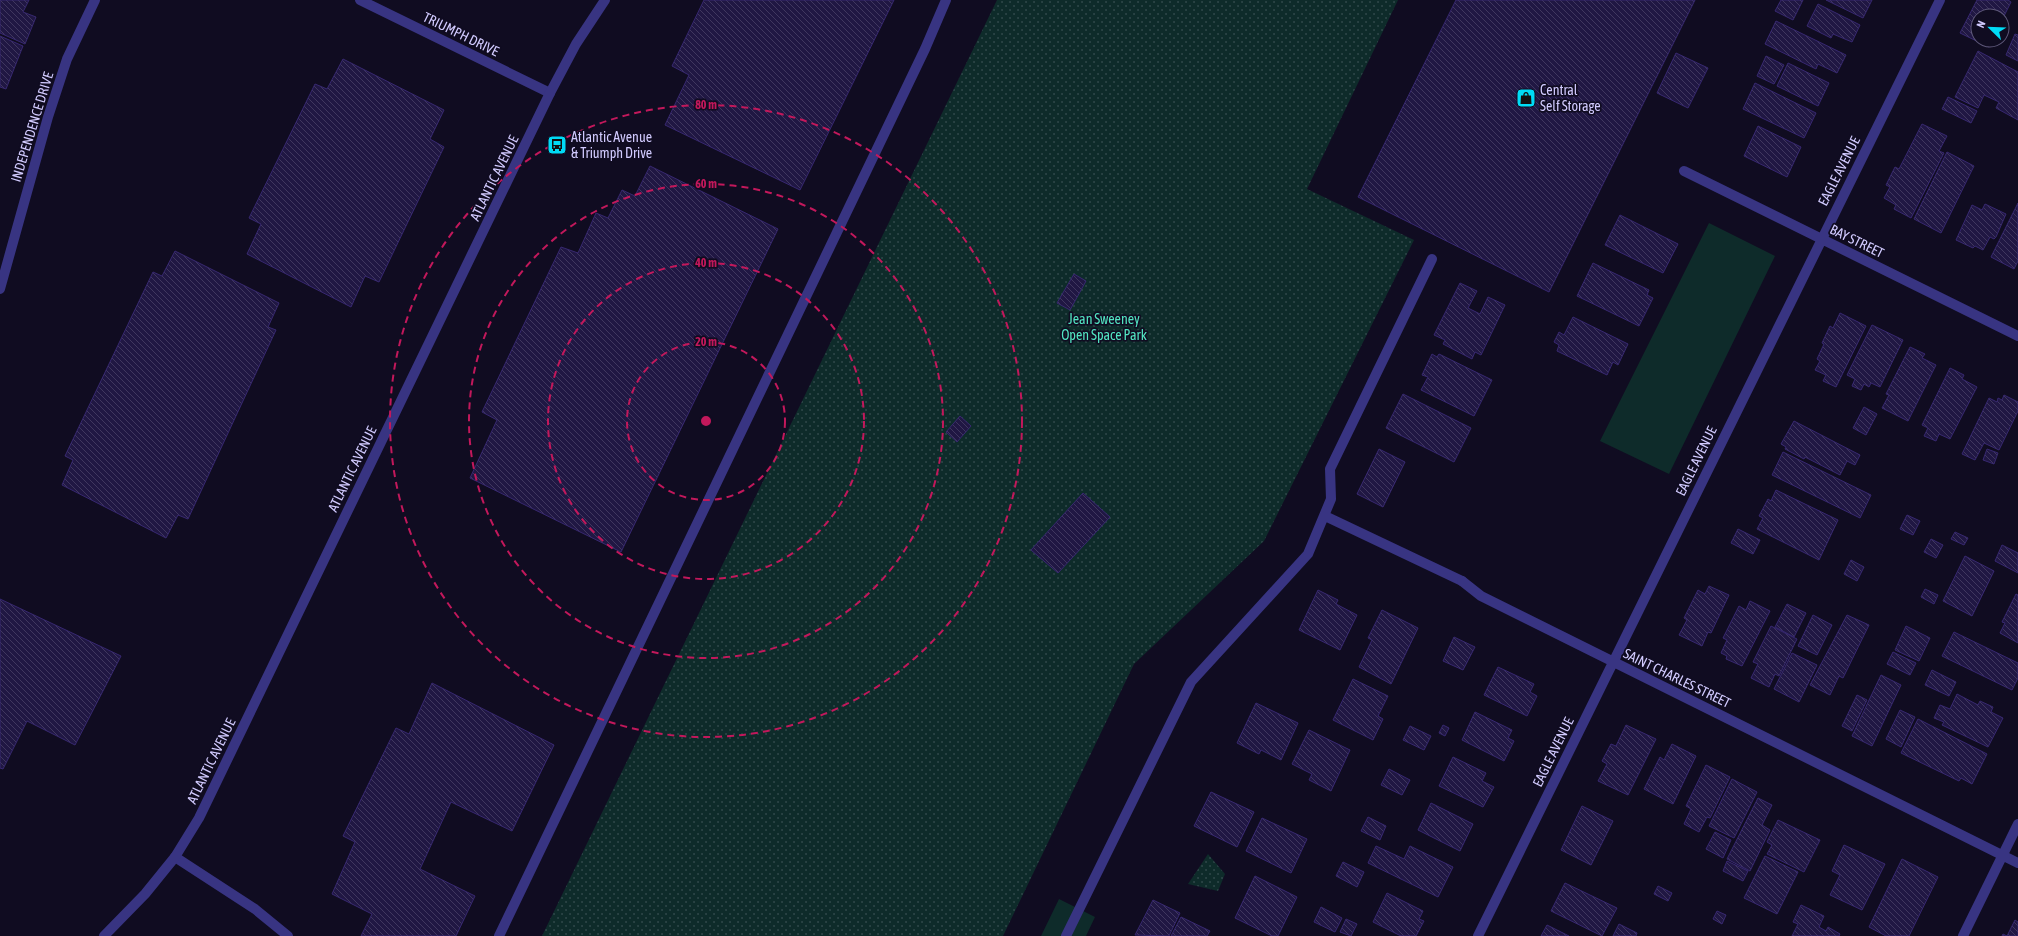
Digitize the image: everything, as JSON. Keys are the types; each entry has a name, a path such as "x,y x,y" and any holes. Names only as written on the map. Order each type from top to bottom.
{"street":[{"name":"INDEPENDENCE DRIVE","path":"0,289 4,260 67,59 95,0"},
{"name":"TRIUMPH DRIVE","path":"360,0 550,93"},
{"name":"ATLANTIC AVENUE","path":"104,936 146,894 175,857 199,818 550,93 576,44 605,0"},
{"path":"499,936 925,49 946,0"},
{"name":"EAGLE AVENUE","path":"1478,936 1940,0"},
{"name":"BAY STREET","path":"1684,171 2018,336"},
{"path":"1066,936 1191,682 1308,554 1331,500 1330,469 1432,260"},
{"name":"SAINT CHARLES STREET","path":"1325,516 1462,581 1481,596 2018,863"},
{"path":"1963,936 2018,824"},
{"path":"175,857 255,909 288,936"}],"green space":[{"name":"Jean Sweeney Open Space Park","path":"997,0 1398,0 1307,189 1414,240 1264,541 1134,664 1003,936 542,936"},
{"path":"1709,223 1775,256 1669,474 1600,441"},
{"path":"1208,854 1225,874 1218,891 1188,884"},
{"path":"1059,899 1095,917 1086,936 1041,936"}],"building":[{"path":"0,0 29,0 23,12 36,17 25,44 0,33"},
{"path":"704,0 894,0 800,190 665,125 689,75 672,66"},
{"name":"Central Self Storage","path":"1456,0 1695,0 1549,292 1358,197"},
{"path":"1781,0 1803,0 1793,20 1775,11"},
{"path":"1826,0 1872,0 1863,18"},
{"path":"1977,0 2008,0 2011,2 2008,8 1973,8"},
{"path":"1818,4 1860,25 1852,42 1833,34 1831,38 1807,26"},
{"path":"1970,14 1970,38 1960,33"},
{"path":"1776,21 1846,55 1837,73 1818,64 1816,69 1765,44"},
{"path":"2015,34 2018,35 2018,61 2006,55"},
{"path":"0,36 23,46 6,89 0,87"},
{"path":"1978,51 2018,72 2018,120 1996,108 1999,102 1984,95 1978,108 1955,97"},
{"path":"1676,53 1708,68 1688,108 1657,93"},
{"path":"1766,56 1784,65 1774,84 1757,76"},
{"path":"343,59 444,110 430,139 444,147 379,282 365,276 351,307 247,254 261,224 249,218 315,84 327,89"},
{"path":"1788,63 1829,83 1818,106 1777,86"},
{"path":"1755,83 1816,113 1804,138 1743,109"},
{"path":"1948,97 1977,111 1971,123 1942,109"},
{"path":"1922,124 1947,136 1939,151 1944,153 1911,218 1894,209 1896,205 1884,198 1890,187 1886,185 1895,167 1899,169"},
{"path":"1758,126 1801,147 1787,177 1744,156"},
{"path":"1947,152 1974,166 1941,233 1914,219"},
{"path":"650,166 778,229 621,552 470,478 497,420 482,412 561,247 578,253 596,213 608,218 622,190 635,196"},
{"path":"2018,203 2018,261 2014,269 1991,257"},
{"path":"1985,204 2006,214 1996,237 1994,239 1990,237 1983,250 1975,246 1973,248 1956,240 1972,205 1982,210"},
{"path":"1620,215 1678,244 1663,273 1605,245"},
{"path":"175,251 279,303 268,327 276,330 188,519 178,515 166,538 62,485 73,460 65,456 153,272 162,276"},
{"path":"1593,263 1649,290 1647,295 1653,298 1639,326 1577,296"},
{"path":"1074,274 1086,281 1070,310 1057,303"},
{"path":"1460,283 1477,291 1468,308 1480,314 1488,297 1505,305 1481,355 1475,352 1472,359 1443,344 1445,340 1434,335"},
{"path":"1840,313 1866,326 1836,387 1823,381 1826,375 1815,370 1820,361 1817,359 1824,344 1822,343 1830,326 1833,328"},
{"path":"1573,317 1628,344 1618,365 1613,362 1607,375 1557,351 1559,345 1554,342 1559,332 1564,335"},
{"path":"1872,325 1903,340 1880,387 1871,383 1869,387 1864,384 1861,390 1852,386 1855,379 1847,375"},
{"path":"1910,347 1925,354 1922,358 1936,365 1908,421 1882,408 1889,395 1886,394"},
{"path":"1432,354 1437,357 1439,354 1492,380 1474,416 1421,390 1428,377 1422,375"},
{"path":"1950,368 1964,375 1962,379 1977,387 1950,439 1939,434 1936,441 1924,436 1928,428 1922,425"},
{"path":"1403,394 1471,428 1454,462 1386,428"},
{"path":"2004,395 2018,402 2018,411 1999,450 1984,443 1975,460 1962,454 1989,398 1997,402 1998,398 2002,400"},
{"path":"1864,407 1877,414 1866,435 1853,428"},
{"path":"960,416 971,426 957,442 946,432"},
{"path":"1794,421 1860,455 1855,465 1847,461 1840,475 1805,457 1804,459 1785,449 1786,447 1781,444"},
{"path":"1379,449 1405,462 1383,507 1357,494"},
{"path":"1987,449 1998,453 1994,464 1983,460"},
{"path":"1783,452 1871,495 1860,518 1772,475"},
{"path":"1776,490 1838,520 1819,560 1757,529 1763,518 1759,516 1768,499 1771,501"},
{"path":"1083,493 1110,517 1058,573 1031,550"},
{"path":"1907,515 1920,521 1913,535 1900,529"},
{"path":"1738,529 1760,540 1753,554 1731,543"},
{"path":"1955,532 1968,538 1964,545 1951,539"},
{"path":"1931,539 1943,545 1936,558 1924,552"},
{"path":"2002,545 2018,553 2018,573 1995,561"},
{"path":"1965,556 1994,571 1972,616 1943,601"},
{"path":"1851,560 1864,567 1857,581 1844,574"},
{"path":"1709,586 1729,595 1711,633 1708,632 1702,646 1679,635 1687,620 1684,618 1698,590 1705,594"},
{"path":"1925,589 1938,595 1934,604 1921,597"},
{"path":"1318,590 1338,600 1336,604 1357,615 1340,650 1299,630"},
{"path":"2016,594 2018,595 2018,643 2000,633 2005,623 2002,622"},
{"path":"0,599 121,656 75,745 27,721 3,769 0,768"},
{"path":"1750,601 1770,611 1742,666 1726,659 1727,656 1721,653 1727,640 1723,638 1739,606 1746,610"},
{"path":"1787,604 1806,613 1794,637 1775,627"},
{"path":"1382,610 1418,628 1391,684 1359,667 1372,640 1368,638"},
{"path":"1813,615 1832,625 1817,655 1798,646"},
{"path":"1847,615 1869,625 1843,678 1839,676 1830,695 1810,685"},
{"path":"1771,626 1797,639 1779,676 1775,674 1769,687 1751,678 1758,664 1753,662"},
{"path":"1906,626 1930,638 1919,661 1895,650"},
{"path":"1954,632 2018,663 2018,678 2012,690 1942,656"},
{"path":"1454,637 1475,647 1463,670 1443,661"},
{"path":"1893,652 1916,663 1910,675 1887,664"},
{"path":"1792,653 1817,665 1799,702 1774,689"},
{"path":"1498,667 1534,684 1530,692 1537,696 1527,716 1484,695"},
{"path":"1932,670 1956,682 1949,696 1925,685"},
{"path":"1881,675 1901,685 1872,746 1852,736"},
{"path":"1353,679 1388,696 1378,716 1383,719 1373,740 1333,720"},
{"path":"432,683 554,745 512,831 451,802 420,869 475,896 456,936 361,936 372,914 332,894 355,842 343,836 396,728 409,734"},
{"path":"1957,694 1978,705 1980,701 1993,707 1991,712 2003,718 1988,747 1942,725 1944,722 1934,718 1940,705 1950,709"},
{"path":"1857,695 1867,700 1852,731 1842,726"},
{"path":"1256,703 1298,723 1281,760 1261,750 1259,754 1237,743"},
{"path":"1900,710 1915,717 1901,747 1886,739"},
{"path":"1475,712 1512,730 1508,738 1514,741 1504,761 1462,740"},
{"path":"1918,719 1987,754 1972,784 1961,778 1959,781 1901,753"},
{"path":"1443,725 1449,728 1445,736 1439,733"},
{"path":"1626,725 1656,739 1628,795 1598,781 1607,764 1602,761 1611,744 1616,746"},
{"path":"1410,726 1431,736 1424,750 1403,740"},
{"path":"1309,730 1350,750 1331,791 1309,780 1312,774 1292,764"},
{"path":"1672,744 1696,756 1673,804 1644,789 1660,757 1664,760"},
{"path":"1453,757 1486,773 1482,781 1494,787 1483,807 1439,786"},
{"path":"1706,765 1730,777 1710,818 1707,817 1699,832 1684,824 1691,809 1686,806"},
{"path":"1389,769 1410,780 1402,795 1381,785"},
{"path":"1732,779 1757,792 1734,838 1709,826"},
{"path":"1211,792 1254,812 1237,847 1194,826"},
{"path":"1758,798 1772,805 1762,825 1770,830 1750,871 1727,859"},
{"path":"1431,803 1473,824 1460,851 1418,830"},
{"path":"1582,806 1613,821 1591,865 1561,850"},
{"path":"1368,817 1386,826 1380,840 1361,831"},
{"path":"1262,818 1307,839 1291,873 1246,851"},
{"path":"1778,820 1820,840 1804,872 1767,854 1772,845 1767,842"},
{"path":"1715,832 1731,840 1723,858 1706,849"},
{"path":"1844,845 1885,864 1862,910 1830,895 1840,875 1832,871"},
{"path":"1376,846 1404,859 1410,846 1453,867 1438,897 1368,863"},
{"path":"1765,856 1798,872 1777,914 1744,898"},
{"path":"1902,859 1938,877 1909,936 1886,936 1869,927"},
{"path":"1727,861 1748,871 1743,881 1723,871"},
{"path":"1343,862 1364,872 1357,887 1336,876"},
{"path":"1255,876 1297,897 1278,936 1272,936 1235,918"},
{"path":"1565,883 1617,908 1602,936 1551,911"},
{"path":"1658,886 1672,893 1668,901 1654,894"},
{"path":"1387,893 1423,911 1419,919 1424,921 1416,936 1401,936 1373,922"},
{"path":"1153,900 1180,913 1169,936 1135,935"},
{"path":"1801,905 1824,916 1819,927 1826,931 1828,927 1840,934 1839,936 1792,936 1798,924 1793,922"},
{"path":"1321,907 1342,918 1335,932 1314,922"},
{"path":"1717,911 1726,915 1722,924 1713,919"},
{"path":"1181,917 1210,931 1207,936 1171,936"},
{"path":"1346,919 1357,924 1351,936 1340,932"},
{"path":"2015,920 2018,922 2018,936 2007,936"},
{"path":"1619,924 1637,933 1636,936 1613,936"},
{"path":"1547,925 1569,936 1541,936"}],"place":[{"name":"Central Self Storage","path":"1526,98"},
{"name":"Atlantic Avenue & Triumph Drive","path":"557,145"}]}
